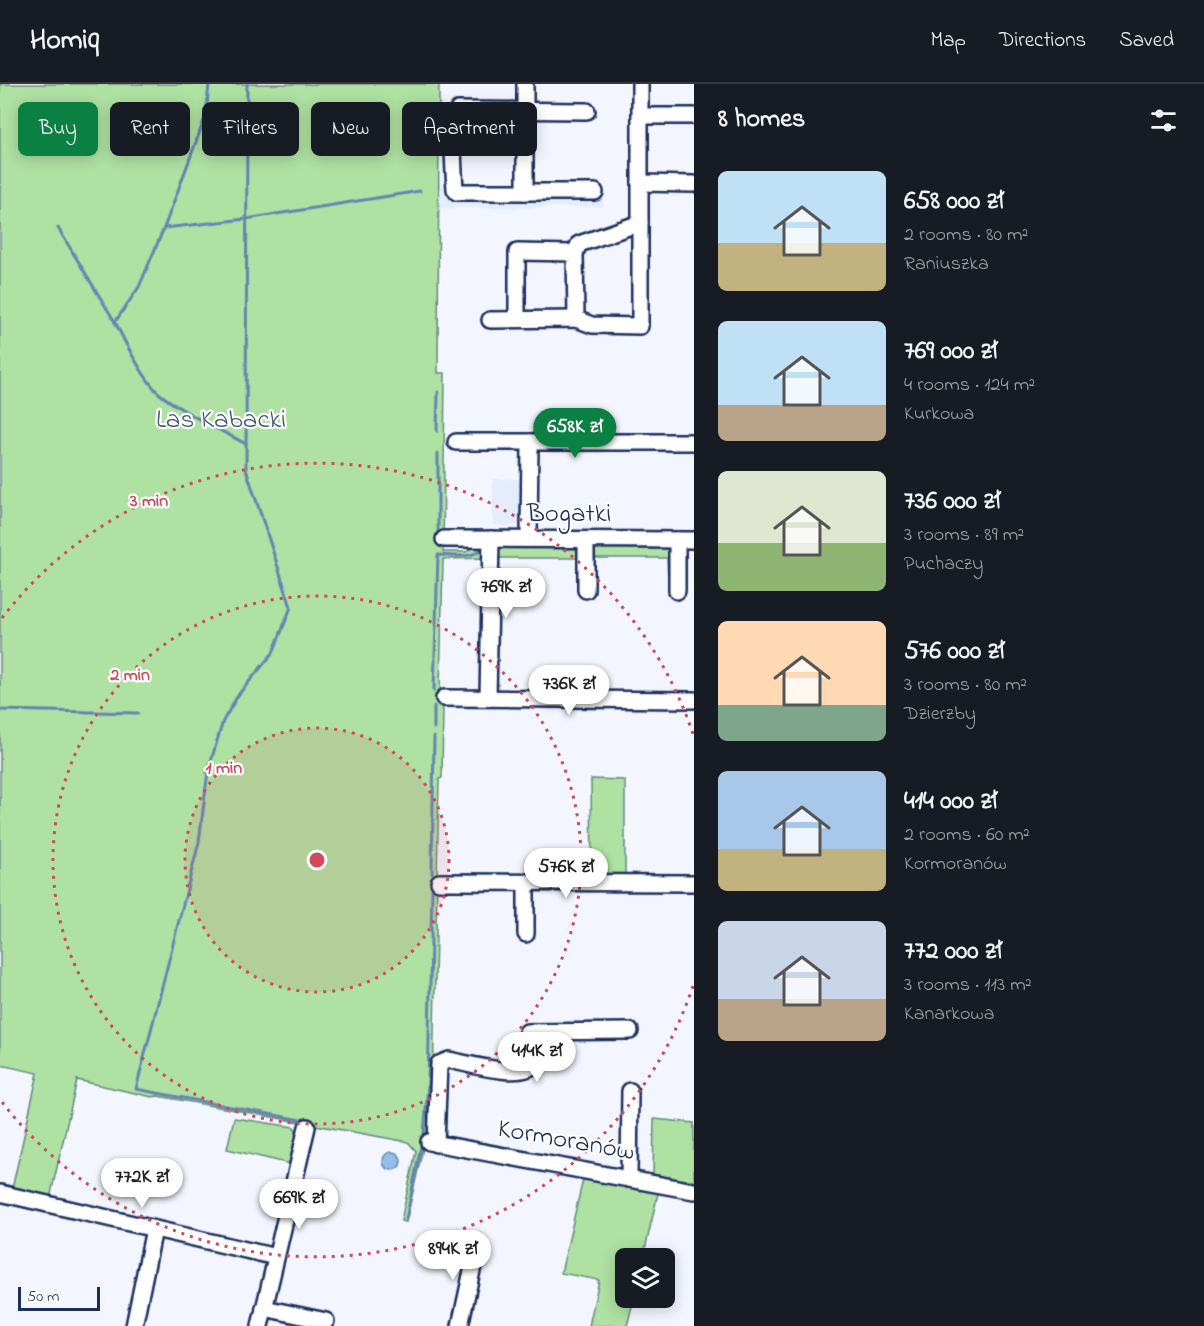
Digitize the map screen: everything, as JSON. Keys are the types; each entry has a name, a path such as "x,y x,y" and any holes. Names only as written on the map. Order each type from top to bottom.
{"street":[{"path":"525,84 525,102"},
{"path":"489,320 576,319 592,325 640,326 640,84"},
{"path":"537,111 587,111"},
{"path":"640,116 694,116"},
{"path":"453,156 454,189 457,192 595,192"},
{"path":"525,156 525,192"},
{"path":"640,183 694,184"},
{"path":"576,319 575,253 579,244 640,223"},
{"path":"517,319 517,252 575,253"},
{"path":"456,442 694,442"},
{"path":"529,539 530,442"},
{"name":"Bogatki","path":"444,539 694,540"},
{"path":"488,698 491,539"},
{"path":"586,540 586,590"},
{"path":"677,540 677,591"},
{"path":"444,698 694,700"},
{"path":"439,882 694,883"},
{"path":"526,882 526,934"},
{"name":"Kormoranów","path":"630,1031 532,1032 536,1062 521,1072 449,1060 439,1064 432,1143 694,1191"},
{"path":"629,1179 630,1090"},
{"path":"260,1326 307,1127"},
{"path":"0,1193 276,1257"},
{"path":"134,1326 154,1229"},
{"path":"460,1326 478,1243"},
{"path":"264,1308 326,1321"}],"shaded area":[{"path":"438,186 603,186 603,207 438,208"},
{"path":"493,479 523,479 523,522 520,525 493,525"}],"green space":[{"name":"Las Kabacki","path":"0,84 439,84 439,102 402,102 402,156 439,156 438,373 445,373 443,552 466,552 477,544 484,546 487,558 443,559 440,689 443,706 442,778 439,779 432,1135 426,1135 406,1222 401,1221 416,1151 408,1142 158,1096 152,1097 77,1080 50,1198 12,1189 38,1073 0,1065"},
{"path":"579,544 584,558 496,558 499,546"},
{"path":"671,545 672,582 668,582 667,558 595,558 595,588 591,586 590,547"},
{"path":"591,779 625,780 625,875 592,875"},
{"path":"234,1118 294,1127 298,1133 291,1164 227,1149"},
{"path":"654,1119 694,1123 694,1184 653,1177"},
{"path":"584,1175 659,1189 645,1248 615,1248 615,1308 632,1308 627,1326 589,1326 599,1280 561,1273"}],"water":[{"path":"392,1152 398,1155 401,1161 398,1167 392,1170 386,1167 383,1161 386,1155"}],"waterway":[{"path":"164,228 206,115 209,84"},
{"path":"247,84 246,469 291,607 273,653 238,695 223,721 208,771 199,842 136,1089 306,1121"},
{"path":"246,444 160,394 142,371 115,322 139,287 164,228 246,219 420,191"},
{"path":"58,228 115,322"},
{"path":"437,431 438,392"},
{"path":"438,453 438,536"},
{"path":"434,690 438,555 467,555 478,552 481,548"},
{"path":"434,706 434,728"},
{"path":"0,710 138,713"},
{"path":"432,873 434,737"},
{"path":"424,1134 428,1085 432,889"},
{"path":"406,1219 421,1146"},
{"path":"152,1277 160,1240"}]}
